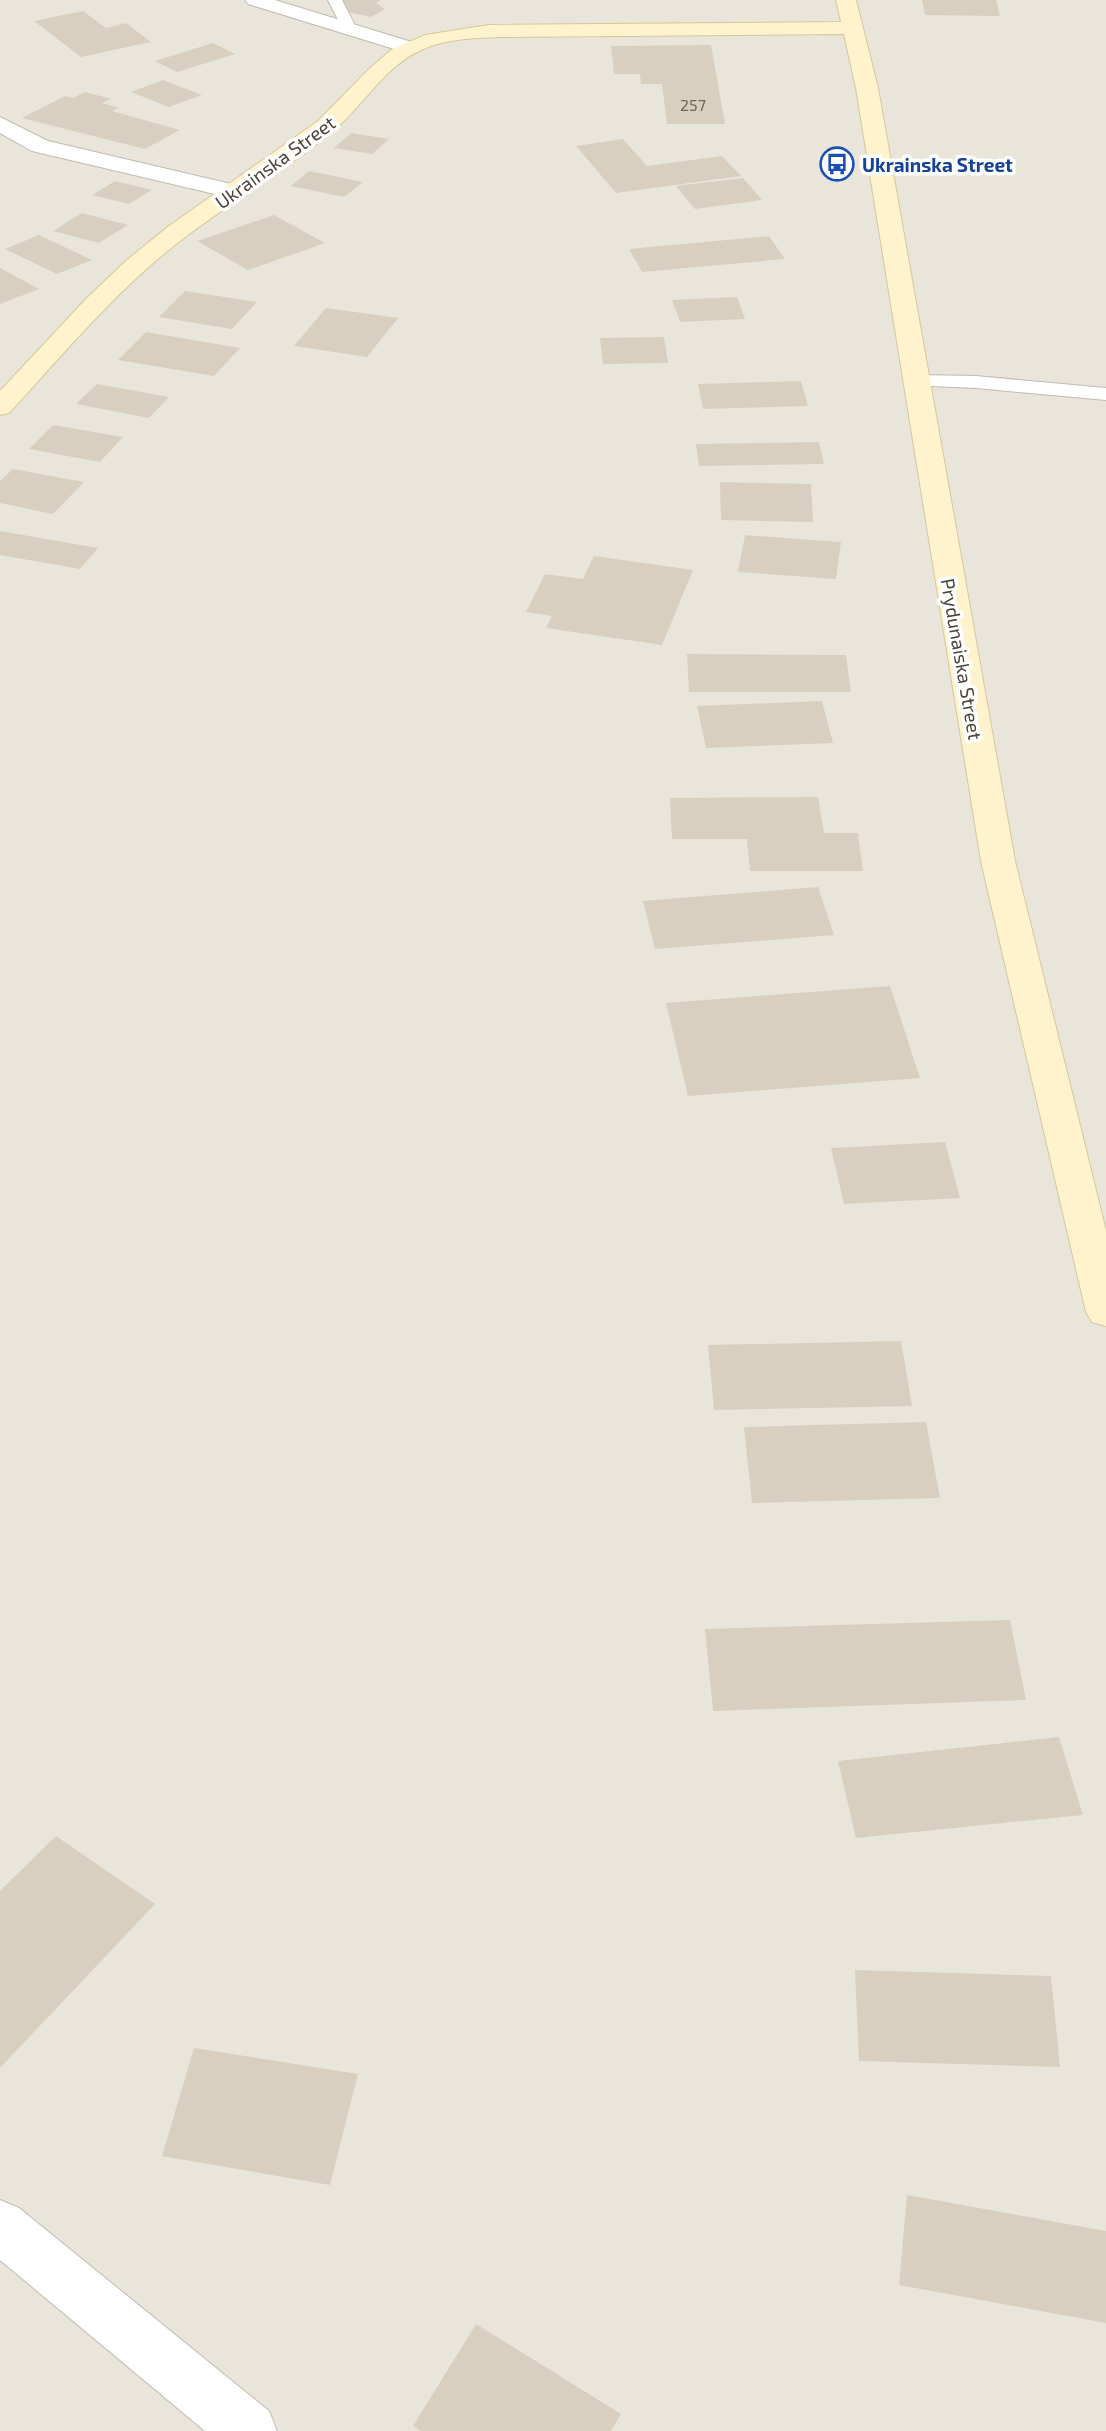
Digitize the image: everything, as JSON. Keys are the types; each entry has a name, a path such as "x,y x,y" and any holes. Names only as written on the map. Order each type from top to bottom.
{"main road":[{"name":"Ukrainska Street","path":"0,407 89,311 155,249 327,125 397,56 411,48 451,35 500,31 849,14"},
{"name":"Prydunaiska Street","path":"849,14 867,88 998,861 1106,1312"}],"street":[{"path":"255,0 411,48"},
{"path":"0,124 40,146 236,191"},
{"path":"13,153 40,146"},
{"path":"0,2226 249,2431"}],"lane":[{"path":"335,0 350,31"},
{"path":"916,381 976,382 1106,394"}],"shaded area":[{"path":"0,0 1106,0 1106,2431 0,2431"}],"building":[{"path":"339,0 381,0 376,3 385,9 371,17 344,11"},
{"path":"922,0 996,0 1000,16 925,15"},
{"path":"83,11 106,28 126,23 151,42 81,57 34,21"},
{"path":"213,43 235,54 177,72 155,61"},
{"path":"711,45 725,124 667,124 662,84 641,84 640,74 614,74 611,46"},
{"path":"163,80 202,95 169,107 131,92"},
{"path":"85,92 111,99 102,103 119,108 112,111 180,130 145,149 22,118 65,96 73,98"},
{"path":"351,133 389,139 372,154 334,148"},
{"path":"623,139 647,166 722,156 741,176 616,193 576,146"},
{"path":"309,171 363,182 344,197 291,186"},
{"path":"743,178 762,200 695,209 676,186"},
{"path":"115,181 152,190 129,204 92,195"},
{"path":"82,213 128,225 99,243 53,231"},
{"path":"274,215 325,243 248,270 197,241"},
{"path":"39,235 92,260 57,274 5,249"},
{"path":"769,236 785,259 642,272 629,249"},
{"path":"0,268 39,289 0,304"},
{"path":"185,291 257,302 232,329 159,317"},
{"path":"737,297 745,319 680,322 672,300"},
{"path":"326,308 398,318 367,357 294,346"},
{"path":"146,332 240,348 214,376 118,360"},
{"path":"664,337 668,363 603,364 600,338"},
{"path":"801,381 808,406 703,409 698,384"},
{"path":"97,384 169,397 149,418 76,404"},
{"path":"53,425 123,437 100,462 29,449"},
{"path":"819,442 824,464 699,466 696,444"},
{"path":"13,469 84,482 53,514 0,503 0,481"},
{"path":"720,482 811,484 813,522 721,520"},
{"path":"0,531 98,548 80,569 0,555"},
{"path":"745,535 841,542 836,579 738,572"},
{"path":"594,556 693,570 662,645 546,628 552,616 526,612 545,574 583,579"},
{"path":"687,654 846,655 851,692 689,692"},
{"path":"822,701 833,743 706,748 697,706"},
{"path":"818,797 824,833 858,833 863,871 750,871 747,839 672,839 670,798"},
{"path":"818,887 834,935 655,949 643,901"},
{"path":"890,986 920,1078 688,1096 666,1003"},
{"path":"945,1142 960,1198 844,1204 831,1148"},
{"path":"901,1341 912,1406 714,1410 708,1345"},
{"path":"926,1422 940,1498 752,1503 744,1427"},
{"path":"1010,1620 1026,1700 713,1711 705,1629"},
{"path":"1059,1737 1083,1815 856,1838 838,1761"},
{"path":"56,1836 155,1904 0,2068 0,1891"},
{"path":"855,1970 1051,1976 1060,2067 859,2061"},
{"path":"194,2048 358,2074 330,2185 162,2156"},
{"path":"907,2195 1106,2231 1106,2323 899,2285"},
{"path":"476,2324 621,2414 611,2431 421,2431 413,2426"}],"place":[{"name":"Ukrainska Street","path":"837,164"}]}
